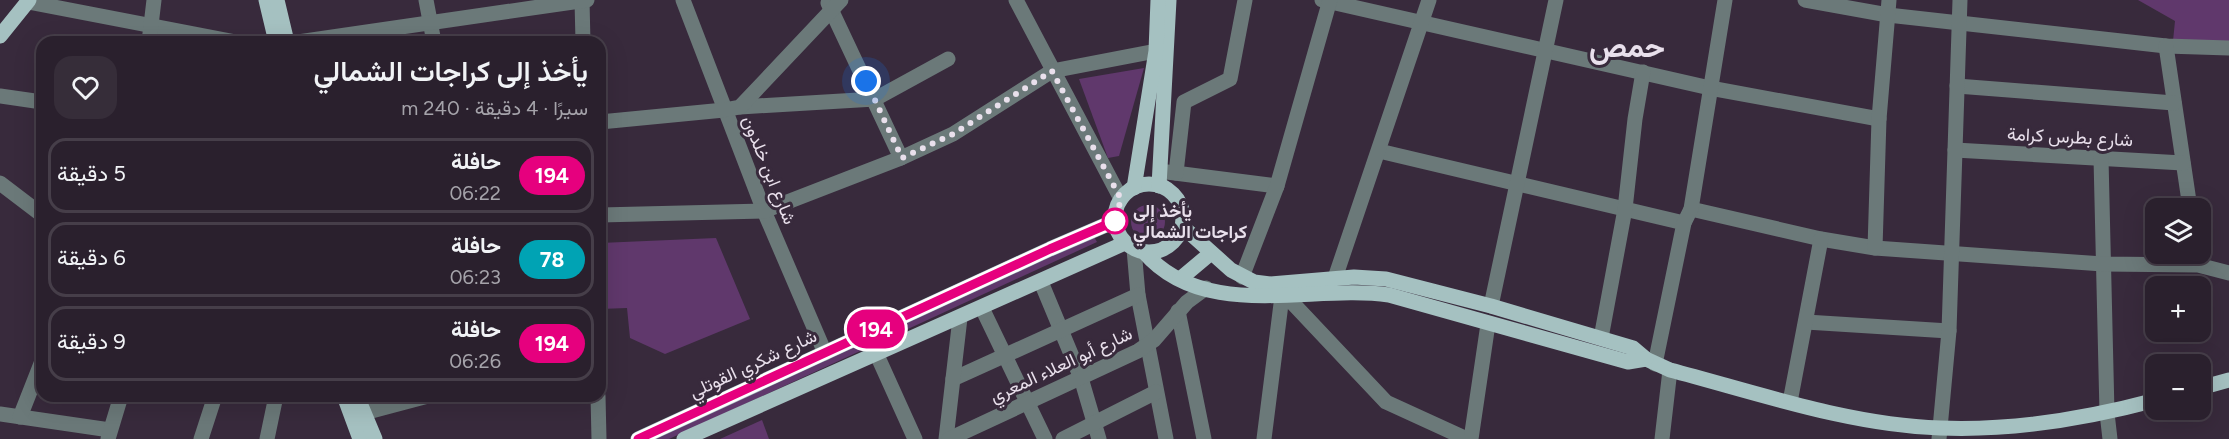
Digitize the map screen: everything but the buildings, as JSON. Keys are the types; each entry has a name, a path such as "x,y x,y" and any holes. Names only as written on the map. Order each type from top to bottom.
{"main road":[{"path":"266,0 275,36"},
{"path":"277,0 286,36"},
{"path":"1134,188 1156,51 1158,0"},
{"path":"684,439 1041,282 1134,248 1157,251 1168,246 1178,237 1182,225 1179,201 1159,178 1169,0"},
{"path":"0,36 28,1"},
{"path":"1159,178 1134,188 1121,199 1115,221 1118,233 1134,248 1180,279 1206,288 1244,294 1284,296 1369,292 1406,299 1628,362 1650,361"},
{"name":"شارع شكري القوتلي","path":"638,439 1115,221"},
{"path":"1182,225 1210,253 1242,277 1270,284 1335,278 1386,279 1491,306 1633,348 1650,361 1670,370 1790,402 1939,434 2016,428 2106,413 2145,403"},
{"path":"1180,279 1210,253"},
{"path":"2211,385 2229,380"},
{"path":"346,402 360,439"},
{"path":"359,402 375,439"}],"street":[{"path":"28,1 151,35 154,0"},
{"path":"426,0 433,36"},
{"path":"582,0 583,36"},
{"path":"340,36 587,0"},
{"name":"شارع ابن خلدون","path":"682,0 764,211 825,353"},
{"path":"1176,173 1184,102 1230,79 1245,0"},
{"path":"1335,278 1429,0"},
{"path":"1491,306 1556,0"},
{"path":"1650,361 1688,216 1725,0"},
{"path":"1805,0 1888,7 1959,22 2166,46 2229,48"},
{"path":"1939,434 1949,331 1960,0"},
{"path":"1022,1 1052,71 1121,199"},
{"path":"1242,277 1277,186 1327,1 1710,88 1879,119"},
{"path":"740,107 833,3 902,158"},
{"path":"1875,248 1879,119 1888,7"},
{"path":"2166,46 2188,198"},
{"path":"606,215 764,211 902,158 953,134 1052,71 1156,51"},
{"path":"606,121 740,107 875,99 948,59"},
{"path":"1601,338 1626,209 1635,119 1643,72"},
{"path":"1957,86 2174,103"},
{"path":"0,96 36,101"},
{"name":"شارع بطرس كرامة","path":"1955,150 2183,164"},
{"path":"1379,152 1626,209 1688,216 1875,248 2103,264 2145,262"},
{"path":"2101,158 2106,413 2110,439"},
{"path":"1159,178 1176,173 1277,186"},
{"path":"0,183 36,210"},
{"path":"1790,402 1821,239"},
{"path":"1134,248 1138,295 1166,439"},
{"path":"2209,264 2229,273"},
{"path":"1041,282 1081,378 1099,439"},
{"name":"شارع أبو العلاء المعري","path":"948,439 1147,346 1178,311 1206,288"},
{"path":"953,379 1138,295"},
{"path":"1264,439 1284,296"},
{"path":"1284,296 1386,402 1469,439 1488,324"},
{"path":"982,308 1045,439"},
{"path":"1178,311 1204,439"},
{"path":"948,439 960,318"},
{"path":"1806,322 1949,331"},
{"path":"877,355 915,439"},
{"path":"1662,439 1670,370"},
{"path":"20,417 36,376"},
{"path":"1063,439 1156,392"},
{"path":"0,414 109,435 119,402"},
{"path":"201,439 213,402"},
{"path":"267,439 275,402"},
{"path":"364,413 405,402"},
{"path":"598,402 599,439"}],"shaded area":[{"path":"2138,0 2229,0 2229,42 2173,41 2175,21"},
{"path":"1144,68 1119,156 1108,158 1079,79"},
{"path":"1148,205 1160,210 1165,222 1160,234 1148,239 1136,234 1131,222 1136,210"},
{"path":"1092,233 1097,242 669,439 644,439"},
{"path":"716,238 750,319 665,354 630,338 627,308 606,309 606,243"},
{"path":"762,420 769,439 720,439"}],"bus line":[{"name":"194","path":"638,439 1115,221"}],"place":[{"name":"يأخذ إلى كراجات الشمالي","path":"1115,221"}],"district":[{"name":"حمص","path":"1627,46"}],"route":[{"path":"866,81 902,158 953,134 1052,71 1121,199 1116,210 1115,221"}]}
